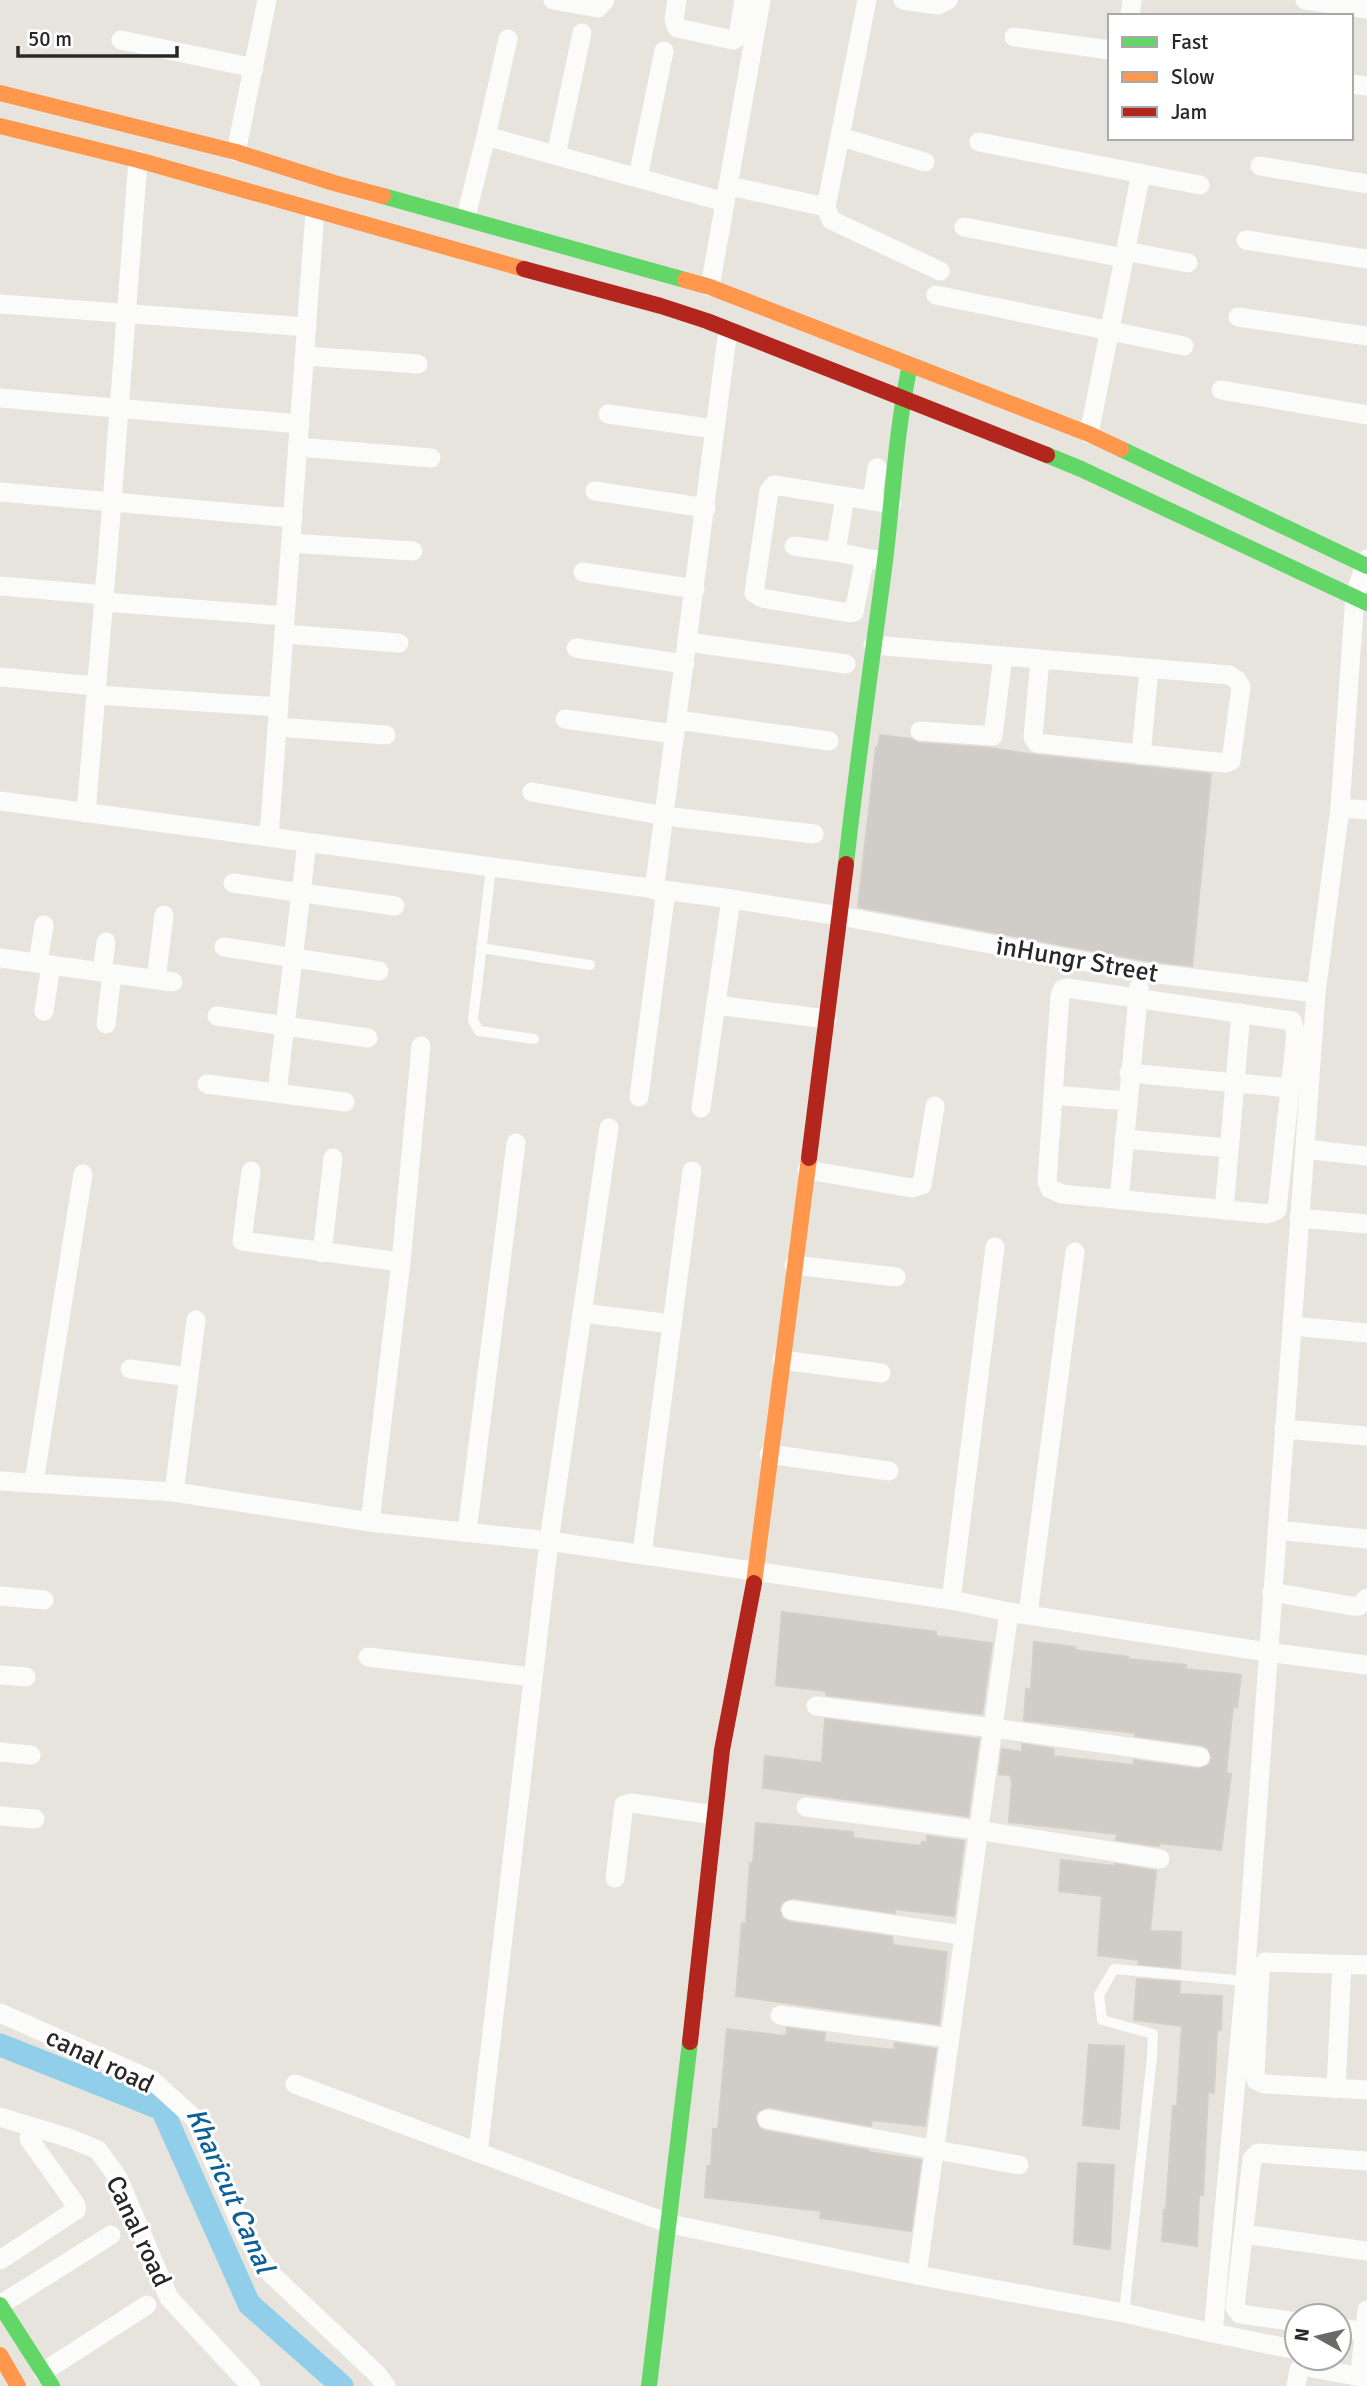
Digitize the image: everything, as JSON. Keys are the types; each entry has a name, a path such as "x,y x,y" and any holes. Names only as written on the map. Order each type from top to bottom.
{"street":[{"path":"236,152 267,0"},
{"path":"553,0 598,8 605,0"},
{"path":"677,0 674,20 677,28 733,40 738,37 744,0"},
{"path":"710,287 761,0"},
{"path":"867,0 826,207 831,220 940,271"},
{"path":"903,0 937,5 948,0"},
{"path":"1305,0 1367,9"},
{"path":"556,155 582,33"},
{"path":"1014,37 1108,50"},
{"path":"466,217 508,39"},
{"path":"121,40 254,68"},
{"path":"638,177 664,51"},
{"path":"0,93 236,152 334,183 466,217 710,287 1089,434 1367,564 1316,993 1245,1982 1213,2333"},
{"path":"0,126 138,160 707,321 1081,469 1361,599"},
{"path":"486,136 638,177 727,194 826,207"},
{"path":"841,137 925,162"},
{"path":"979,142 1200,185"},
{"path":"86,813 113,502 138,160"},
{"path":"1260,166 1367,184"},
{"path":"1089,434 1141,173"},
{"path":"269,837 315,211"},
{"path":"964,227 1188,263"},
{"path":"1246,240 1367,259"},
{"path":"936,295 1184,346"},
{"path":"0,304 307,327"},
{"path":"1238,317 1367,336"},
{"path":"639,1097 665,816 728,330"},
{"path":"305,356 418,363"},
{"path":"649,2386 670,2224 722,1750 756,1572 840,916 860,727 885,561 903,398 911,365"},
{"path":"1221,390 1367,415"},
{"path":"0,398 300,424"},
{"path":"608,414 715,429"},
{"path":"298,447 431,458"},
{"path":"872,501 877,468"},
{"path":"864,558 854,612 762,598 754,593 771,487 777,485 892,504"},
{"path":"595,491 706,508"},
{"path":"0,492 293,518"},
{"path":"835,552 845,497"},
{"path":"291,543 412,551"},
{"path":"794,546 885,561"},
{"path":"583,572 695,589"},
{"path":"0,586 104,598 399,643"},
{"path":"688,642 846,664"},
{"path":"873,645 1040,659 1149,669 1229,675 1237,680 1241,687 1231,761 1226,763 1041,745 1034,740 1040,659"},
{"path":"576,648 685,664"},
{"path":"920,731 993,736 1003,656"},
{"path":"1141,755 1149,669"},
{"path":"0,677 386,735"},
{"path":"565,719 829,741"},
{"path":"532,792 665,816 814,834"},
{"name":"inHungr Street","path":"0,801 732,899 840,916 1141,972 1316,993"},
{"path":"1340,808 1367,810"},
{"path":"276,1093 307,843"},
{"path":"233,883 394,906"},
{"path":"701,1108 732,899"},
{"path":"0,958 164,981 164,915"},
{"path":"44,925 44,1011"},
{"path":"106,942 106,1024"},
{"path":"224,947 379,971"},
{"path":"1119,1200 1129,1073 1141,972"},
{"path":"1063,989 1138,998 1292,1021 1296,1034 1278,1210 1268,1214 1224,1210 1062,1194 1050,1189 1047,1181 1060,995 1063,989"},
{"path":"716,1005 827,1019"},
{"path":"1224,1210 1241,1013"},
{"path":"217,1016 368,1038"},
{"path":"370,1522 401,1262 421,1046"},
{"path":"1129,1073 1290,1088"},
{"path":"207,1084 345,1102"},
{"path":"1053,1095 1127,1101"},
{"path":"807,1170 912,1188 922,1185 934,1106"},
{"path":"478,2152 549,1541 608,1128"},
{"path":"1124,1139 1229,1148"},
{"path":"467,1532 516,1143"},
{"path":"1305,1149 1367,1156"},
{"path":"322,1253 333,1158"},
{"path":"251,1171 242,1241 401,1262"},
{"path":"642,1555 692,1171"},
{"path":"34,1482 83,1174"},
{"path":"1299,1219 1367,1224"},
{"path":"951,1600 995,1247"},
{"path":"917,2274 977,1830 993,1728 1019,1613 1074,1252"},
{"path":"794,1265 896,1277"},
{"path":"582,1313 672,1324"},
{"path":"174,1492 196,1320"},
{"path":"1292,1326 1367,1333"},
{"path":"782,1360 881,1373"},
{"path":"130,1369 189,1377"},
{"path":"1284,1429 1367,1436"},
{"path":"769,1454 889,1471"},
{"path":"0,1480 174,1492 370,1522 549,1541 951,1600 1267,1653 1367,1665"},
{"path":"1277,1530 1367,1539"},
{"path":"1272,1592 1352,1606 1359,1606 1367,1598"},
{"path":"0,1596 44,1600"},
{"path":"368,1657 533,1677"},
{"path":"0,1675 26,1677"},
{"path":"816,1706 1200,1757"},
{"path":"0,1752 31,1755"},
{"path":"615,1878 624,1805 632,1803 715,1815"},
{"path":"806,1807 1160,1859"},
{"path":"0,1816 35,1819"},
{"path":"791,1910 963,1935"},
{"path":"1367,1965 1265,1962 1262,1965 1255,2075 1256,2080 1264,2084 1367,2090"},
{"path":"1336,2088 1342,1964"},
{"name":"canal road","path":"0,2013 152,2080 195,2119 247,2237 271,2274 377,2374 386,2386"},
{"path":"780,2015 949,2038"},
{"path":"295,2084 670,2224 1283,2347"},
{"name":"Canal road","path":"0,2117 69,2138 98,2150 118,2178 169,2298 251,2386"},
{"path":"767,2119 1019,2165"},
{"path":"0,2260 76,2210 76,2205 29,2139"},
{"path":"1283,2320 1237,2312 1235,2308 1254,2155 1258,2153 1367,2161"},
{"path":"1244,2234 1367,2251"},
{"path":"111,2235 0,2305 47,2379 147,2305"},
{"path":"1296,2386 1302,2366 1365,2368 1367,2310"},
{"path":"0,2355 18,2386"}],"lane":[{"path":"491,868 473,1020 479,1031 534,1040"},
{"path":"481,948 590,965"},
{"path":"1124,2314 1153,2034 1102,2020 1099,1995 1114,1969 1245,1982"}],"building":[{"path":"880,735 911,739 919,743 991,748 1211,774 1192,966 1143,960 858,907 876,747"},
{"path":"782,1612 936,1632 936,1636 992,1643 982,1714 826,1695 826,1691 776,1685"},
{"path":"1034,1642 1075,1647 1075,1650 1128,1659 1186,1665 1186,1669 1241,1675 1237,1707 1233,1706 1226,1773 1231,1774 1221,1850 1159,1843 1159,1846 1116,1840 1117,1834 1009,1822 1012,1782 1010,1775 999,1774 1002,1749 1022,1752 1022,1744 1054,1749 1053,1756 1133,1765 1134,1760 1198,1769 1209,1765 1212,1758 1208,1748 1202,1745 1135,1736 1135,1733 1024,1720 1026,1689 1031,1690"},
{"path":"825,1719 979,1739 968,1816 763,1788 765,1756 822,1763"},
{"path":"756,1823 853,1832 853,1838 921,1846 922,1842 927,1843 927,1836 964,1841 954,1916 895,1909 895,1913 793,1898 782,1902 779,1909 783,1919 789,1922 892,1937 893,1945 947,1952 939,2024 736,1996 742,1923 746,1924"},
{"path":"1061,1860 1115,1864 1156,1871 1150,1931 1181,1932 1180,1968 1138,1964 1139,1960 1098,1955 1102,1896 1059,1891"},
{"path":"1137,1979 1180,1982 1179,1994 1222,1996 1221,2030 1217,2030 1214,2093 1208,2092 1203,2195 1199,2195 1197,2246 1162,2241 1173,2106 1177,2106 1182,2026 1134,2020"},
{"path":"787,2028 825,2033 824,2042 894,2050 895,2043 936,2049 925,2126 872,2120 871,2126 769,2107 758,2111 755,2117 759,2128 765,2131 921,2160 911,2231 820,2218 821,2211 705,2197 707,2166 711,2166 713,2129 718,2129 727,2029 783,2036 787,2034"},
{"path":"1089,2045 1124,2046 1119,2129 1083,2125"},
{"path":"1078,2163 1114,2165 1110,2249 1074,2244"}],"waterway":[{"name":"Kharicut Canal","path":"0,2045 162,2109 249,2304 342,2386"}],"traffic: fast":[{"path":"383,196 685,280"},
{"path":"846,864 898,438 910,365"},
{"path":"1121,449 1367,566"},
{"path":"1047,455 1367,603"},
{"path":"649,2386 690,2042"},
{"path":"0,2305 52,2386"}],"traffic: slow":[{"path":"0,93 236,152 383,196"},
{"path":"0,126 138,160 524,269"},
{"path":"685,280 710,287 1089,434 1121,449"},
{"path":"754,1583 809,1158"},
{"path":"0,2355 18,2386"}],"traffic: jam":[{"path":"524,269 707,321 1047,455"},
{"path":"809,1158 846,864"},
{"path":"690,2042 722,1750 754,1583"}]}
